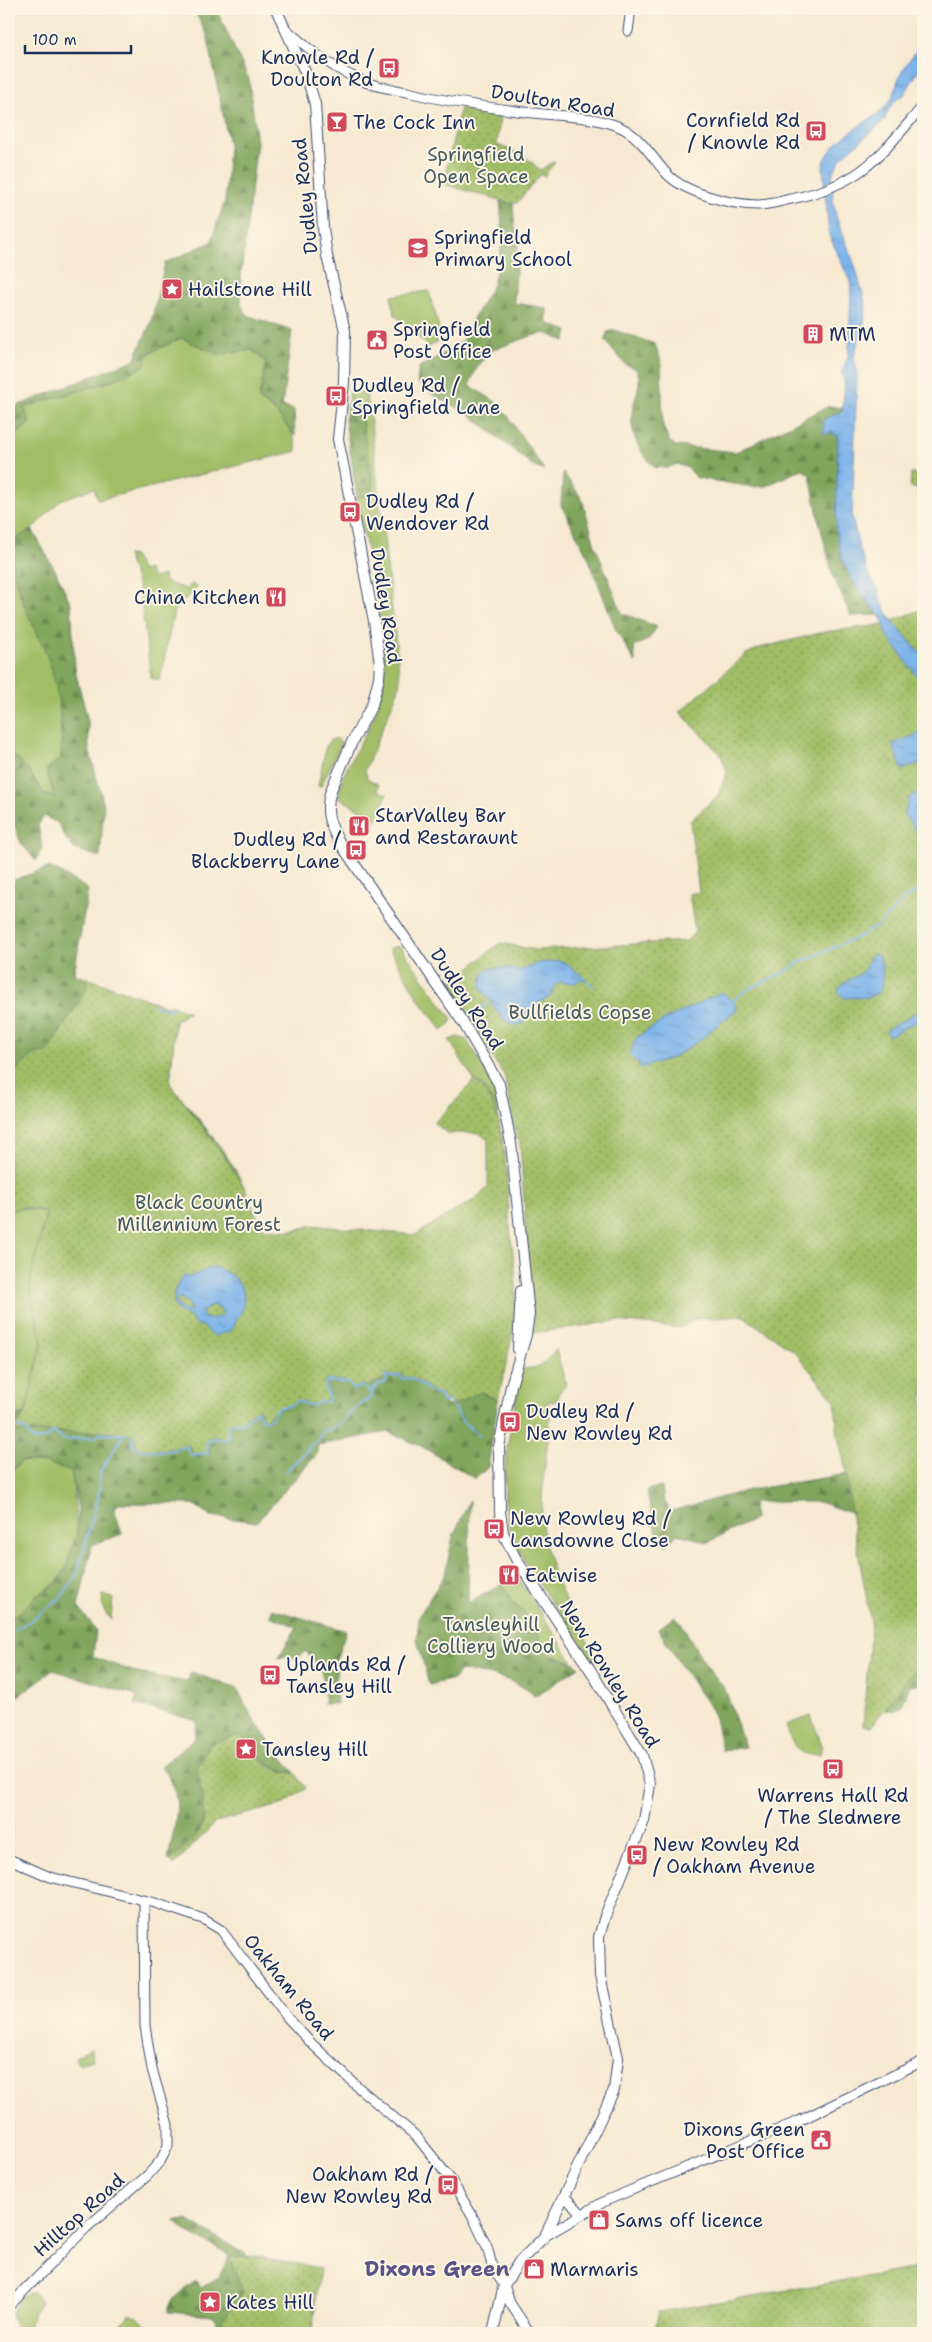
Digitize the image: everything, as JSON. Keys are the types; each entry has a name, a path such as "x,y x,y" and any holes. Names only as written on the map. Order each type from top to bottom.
{"main road":[{"name":"Dudley Road","path":"276,9 306,74 315,104 323,228 345,331 344,376 338,439 374,621 380,664 376,694 352,742 326,806 332,828 338,840 464,1024 499,1084 511,1143 522,1248 519,1358"},
{"name":"New Rowley Road","path":"504,2285 519,2262 545,2236 614,2090 618,2058 600,1976 599,1937 605,1916 644,1821 650,1784 642,1755 591,1671 516,1559 503,1533 500,1511 499,1447 507,1401 519,1358"},
{"path":"493,2333 504,2285"}],"street":[{"path":"628,31 631,9"},
{"name":"Doulton Road","path":"285,28 323,60 343,72 369,83 426,97 489,108 601,121 623,128 633,135 668,176 698,193 759,205 822,191 840,184 874,162 923,106"},
{"name":"Oakham Road","path":"9,1859 50,1878 144,1900 203,1919 221,1930 287,2017 311,2043 359,2088 417,2137 451,2180 472,2215 487,2247 496,2277 504,2285 510,2303 530,2333"},
{"name":"Hilltop Road","path":"9,2306 86,2228 148,2175 161,2160 168,2146 168,2125 152,2069 145,2026 144,1900"},
{"path":"545,2236 605,2201 798,2121 923,2061"},
{"path":"565,2197 581,2214"}],"green space":[{"path":"193,9 216,9 249,79 257,143 241,275 241,305 247,315 292,331 282,406 294,410 295,436 273,409 259,399 266,362 253,350 218,354 181,338 149,353 143,367 108,382 24,407 30,423 9,440 9,409 134,360 151,322 165,263 211,242 225,200 229,145 207,34"},
{"name":"Springfield Open Space","path":"460,108 500,116 497,145 520,154 540,170 555,161 545,176 540,175 517,203 513,204 443,184"},
{"path":"500,201 513,204 515,230 519,232 514,303 547,308 547,323 568,331 565,341 545,333 531,336 490,351 477,368 469,385 496,402 508,416 544,470 536,468 469,414 432,394 417,382 419,367 452,349 464,339 475,315 493,285 503,240"},
{"path":"429,291 442,339 429,347 395,315 391,296"},
{"path":"614,330 655,344 661,361 663,427 670,442 676,446 736,452 829,406 843,408 832,432 838,437 841,558 856,587 878,615 851,616 833,576 810,475 802,469 766,486 753,487 697,478 688,468 677,464 667,468 654,467 640,449 634,436 632,414 639,386 636,369 625,364 605,340 607,332"},
{"path":"181,338 218,354 252,350 266,362 259,399 284,421 292,435 297,451 98,500 94,488 61,500 32,529 71,604 75,671 88,721 56,798 44,794 29,771 9,750 9,441 30,423 24,407 108,382 149,353"},
{"path":"357,390 366,395 369,407 400,679 398,691 365,770 367,778 379,785 378,791 387,794 377,820 338,797 348,765 377,710 383,677 384,652 381,626 357,497 369,496 373,486 371,464 345,420 350,392"},
{"path":"351,408 362,420 373,486 369,496 357,497 345,420"},
{"path":"563,472 582,499 595,545 622,613 657,627 648,640 634,646 635,662 616,630 588,557 561,505"},
{"path":"923,473 923,490 910,487 911,474"},
{"path":"32,530 55,570 71,604 75,671 88,721 89,749 104,805 100,857 74,849 66,839 58,823 44,816 38,825 42,847 36,861 21,843 9,812 9,750 29,771 44,794 55,798 46,770 61,758 60,712 54,678 46,653 17,587 13,570 12,554 16,540"},
{"path":"127,555 134,556 142,571 148,569 153,578 164,575 165,582 186,589 191,583 197,588 174,611 160,680 151,678 140,592"},
{"name":"Bullfields Copse","path":"923,609 923,1174 910,1181 923,1197 923,1659 871,1727 863,1725 871,1623 851,1513 847,1474 838,1438 835,1401 794,1351 743,1316 695,1319 681,1328 617,1321 533,1333 520,1143 516,1134 504,1075 446,986 500,943 536,950 687,941 695,932 689,894 699,892 690,821 718,795 727,772 721,755 680,712 746,654 760,648 824,632 882,625"},
{"path":"336,738 342,743 321,786 318,786 326,746 330,740"},
{"name":"Black Country Millennium Forest","path":"50,867 88,889 74,974 166,1006 171,1005 189,1012 175,1021 170,1084 229,1159 261,1225 269,1230 281,1232 312,1225 371,1351 432,1389 448,1406 481,1392 498,1400 488,1467 475,1479 423,1447 388,1432 318,1445 317,1454 257,1522 211,1516 193,1504 121,1503 114,1508 122,1534 92,1545 78,1607 96,1630 93,1657 138,1673 187,1682 191,1672 238,1689 256,1723 296,1774 278,1769 265,1762 243,1738 197,1768 204,1807 203,1823 195,1838 171,1861 168,1860 175,1823 176,1800 169,1777 161,1766 194,1740 197,1721 135,1704 136,1695 53,1670 9,1703 9,1619 20,1612 35,1597 55,1584 65,1571 77,1533 78,1509 71,1472 48,1463 22,1461 9,1473 9,1417 25,1414 42,1344 30,1287 47,1212 86,990 48,1052 39,1053 9,1076 9,957 11,950 8,916 10,894 14,880"},
{"path":"400,946 452,1019 443,1031 419,1000 389,948"},
{"name":"Black Country Millennium Forest","path":"87,978 166,1006 171,1005 189,1012 175,1021 170,1084 241,1181 257,1218 265,1229 296,1231 312,1225 415,1235 477,1198 488,1187 488,1140 479,1133 447,1133 434,1123 474,1080 485,1091 494,1107 504,1147 516,1281 514,1324 498,1400 481,1392 454,1405 451,1401 445,1401 440,1393 436,1393 411,1377 405,1378 401,1374 393,1376 386,1374 384,1379 369,1386 360,1385 357,1390 345,1381 325,1380 329,1397 317,1406 301,1401 279,1409 265,1419 260,1415 261,1411 258,1409 252,1412 240,1424 231,1423 228,1428 229,1438 226,1439 219,1436 209,1438 206,1442 210,1452 193,1455 191,1448 187,1444 162,1450 136,1447 134,1436 131,1434 13,1431 25,1414 42,1344 30,1287 47,1212 23,1207 9,1210 9,1076 35,1054 48,1052 86,990"},
{"path":"458,1037 467,1040 485,1070 498,1104 498,1121 492,1101 483,1086 474,1080 449,1040"},
{"path":"14,1207 47,1212 30,1287 42,1344 25,1414 9,1417 9,1210"},
{"path":"556,1349 566,1385 558,1394 558,1401 547,1402 550,1416 543,1483 542,1523 549,1559 555,1577 598,1660 596,1662 583,1647 528,1567 513,1538 505,1499 505,1477 510,1431 523,1369 537,1367 544,1363"},
{"path":"22,1461 48,1463 72,1472 77,1533 65,1571 55,1584 35,1597 20,1612 9,1619 9,1473"},
{"path":"847,1474 868,1504 851,1513 819,1502 752,1502 755,1519 708,1542 677,1534 666,1546 655,1530 647,1492 649,1489 662,1487 664,1500 671,1511 749,1490"},
{"name":"Tansleyhill Colliery Wood","path":"470,1500 468,1603 502,1584 513,1603 526,1614 545,1650 552,1656 573,1662 579,1667 536,1696 509,1681 471,1672 460,1671 454,1679 429,1685 417,1639 419,1616 445,1574 453,1536"},
{"path":"516,1575 573,1662 552,1656 545,1649 526,1615 513,1603 502,1584"},
{"path":"103,1595 113,1598 111,1619 103,1608"},
{"path":"272,1609 346,1631 336,1660 337,1704 324,1704 324,1688 320,1669 305,1651 298,1659 286,1656 278,1658 297,1627 270,1616"},
{"path":"674,1617 681,1623 704,1662 725,1689 745,1747 722,1751 715,1718 658,1629"},
{"path":"923,1659 923,1684 910,1685 901,1708 894,1711 884,1709"},
{"path":"811,1716 822,1745 820,1754 805,1754 796,1748 786,1725"},
{"path":"239,1735 263,1762 276,1769 296,1774 306,1788 284,1804 216,1822 174,1865 171,1861 200,1831 204,1819 197,1768 210,1744"},
{"path":"91,2049 93,2060 78,2064 75,2057"},
{"path":"187,2220 246,2254 256,2280 215,2333 216,2320 212,2316 168,2312 175,2298 196,2281 201,2288 219,2277 229,2257 225,2252 186,2232 175,2221"},
{"path":"254,2256 320,2268 312,2333 215,2333 243,2291 229,2257"},
{"path":"923,2267 923,2333 654,2333 659,2312"},
{"path":"28,2293 34,2293 41,2302 32,2315 26,2333 22,2333 15,2326 11,2315 19,2299"},
{"path":"130,2314 137,2317 154,2333 123,2333 121,2325"}],"water":[{"path":"923,40 923,63 904,95 891,105 885,120 841,158 832,175 833,201 836,216 855,266 866,306 864,323 854,357 857,375 852,517 866,569 878,590 880,600 895,625 923,656 923,684 886,634 885,627 878,614 855,585 843,559 837,538 838,437 832,432 824,434 823,420 842,411 845,385 842,372 848,357 849,348 851,289 850,281 829,235 823,167 826,157 839,141 889,103 902,72"},
{"path":"923,732 923,762 902,770 893,744"},
{"path":"923,789 923,839 904,815 909,798"},
{"path":"874,954 877,954 879,957 883,972 879,992 870,997 844,998 838,992 840,988 863,971"},
{"path":"565,962 587,981 582,979 574,983 559,982 551,996 534,1005 524,1023 513,1025 502,1018 481,988 482,976 489,968 508,968 519,971 539,963"},
{"path":"722,992 733,1001 737,1009 697,1042 674,1057 641,1068 630,1054 636,1038 666,1019"},
{"path":"923,1009 923,1018 889,1036 886,1031 889,1028"},
{"path":"213,1267 231,1275 237,1281 244,1295 244,1303 230,1330 214,1336 205,1328 194,1323 191,1317 178,1311 174,1300 176,1288 184,1276 190,1277","holes":["178,1298 182,1298 189,1304 191,1311 187,1312 180,1308 176,1302","214,1304 223,1312 221,1317 206,1319 201,1312"]}],"waterway":[{"path":"733,1001 747,990 781,974 796,964 863,935 880,924 905,899 917,892"},
{"path":"587,981 593,986"},
{"path":"468,1020 477,1015 486,1004"},
{"path":"154,1005 170,1010 174,1005"},
{"path":"9,1633 32,1620 61,1597 77,1575 99,1493 100,1472 124,1434 133,1436 133,1446 135,1448 154,1451 186,1446 191,1455 208,1453 206,1443 208,1441 215,1438 226,1440 229,1437 228,1426 234,1423 241,1424 257,1410 261,1419 267,1420 272,1417 277,1408 292,1405 297,1401 312,1405 320,1401 327,1402 329,1400 325,1385 327,1381 348,1383 355,1390 361,1386 371,1392 379,1384 386,1382 385,1376 394,1377 400,1375 403,1379 411,1378 433,1393 439,1394 443,1402 450,1402 463,1422 480,1436"},
{"path":"285,1472 310,1448 309,1446 316,1442 323,1431 338,1425 358,1406 371,1398 373,1391"},
{"path":"9,1427 26,1430 32,1439 36,1441 48,1437 53,1432 67,1440 87,1437 95,1438 100,1434 123,1434"}],"place":[{"name":"Knowle Rd / Doulton Rd","path":"389,68"},
{"name":"The Cock Inn","path":"337,122"},
{"name":"Cornfield Rd / Knowle Rd","path":"816,131"},
{"name":"Springfield Primary School","path":"418,248"},
{"name":"Hailstone Hill","path":"172,289"},
{"name":"MTM","path":"813,334"},
{"name":"Springfield Post Office","path":"377,340"},
{"name":"Dudley Rd / Springfield Lane","path":"336,396"},
{"name":"Dudley Rd / Wendover Rd","path":"350,512"},
{"name":"China Kitchen","path":"276,597"},
{"name":"StarValley Bar and Restaraunt","path":"359,826"},
{"name":"Dudley Rd / Blackberry Lane","path":"356,850"},
{"name":"Dudley Rd / New Rowley Rd","path":"510,1422"},
{"name":"New Rowley Rd / Lansdowne Close","path":"494,1529"},
{"name":"Eatwise","path":"509,1575"},
{"name":"Uplands Rd / Tansley Hill","path":"270,1675"},
{"name":"Tansley Hill","path":"246,1749"},
{"name":"Warrens Hall Rd / The Sledmere","path":"833,1769"},
{"name":"New Rowley Rd / Oakham Avenue","path":"637,1855"},
{"name":"Dixons Green Post Office","path":"821,2140"},
{"name":"Oakham Rd / New Rowley Rd","path":"448,2185"},
{"name":"Sams off licence","path":"599,2220"},
{"name":"Marmaris","path":"534,2269"},
{"name":"Kates Hill","path":"210,2302"}],"district":[{"name":"Dixons Green","path":"437,2269"}]}
